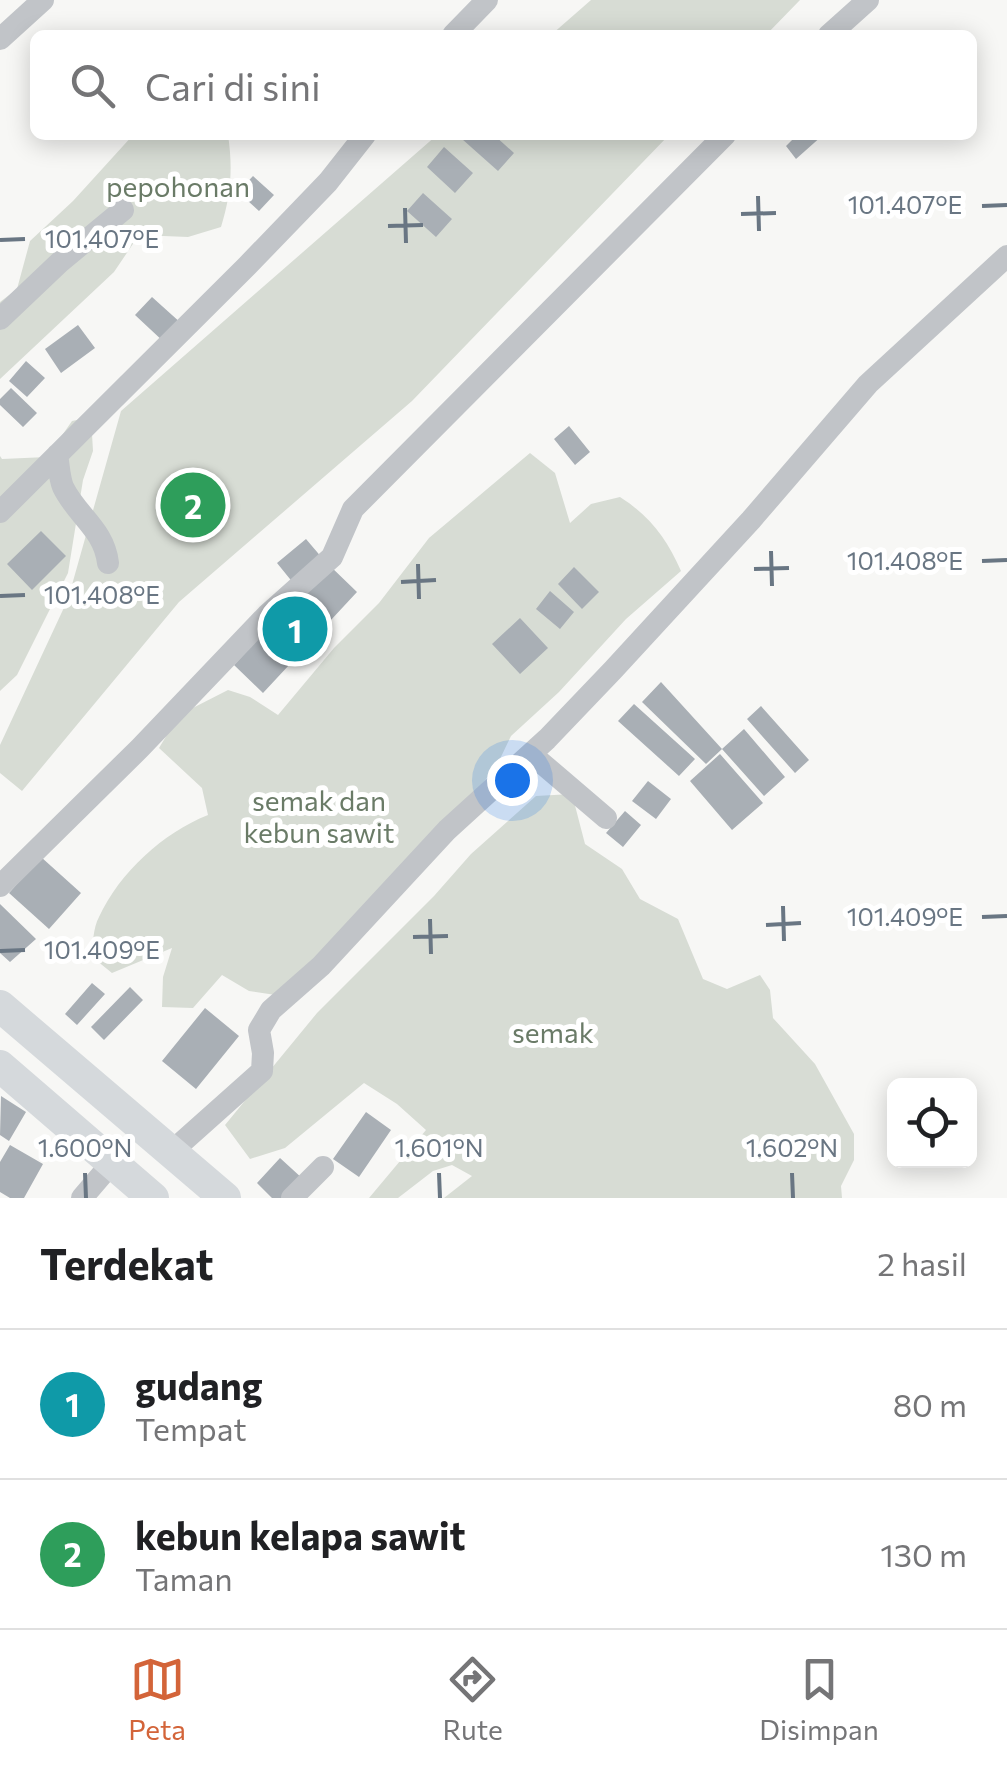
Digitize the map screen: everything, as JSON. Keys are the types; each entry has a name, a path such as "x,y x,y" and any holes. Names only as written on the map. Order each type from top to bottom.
{"highway":[{"path":"0,1006 225,1198"},
{"path":"46,1046 7,1077 152,1198"}],"street":[{"path":"0,39 43,0"},
{"path":"458,30 488,0"},
{"path":"834,30 868,0"},
{"path":"0,512 328,182 361,140"},
{"path":"0,886 267,615 332,557 353,509 720,140"},
{"path":"0,319 123,210"},
{"path":"170,1153 262,1071 259,1030 271,1010 321,966 447,830 530,754 702,574 868,384 1007,256"},
{"path":"57,455 61,484"},
{"path":"38,474 61,484 97,530 108,564"},
{"path":"530,754 606,818"},
{"path":"82,1198 111,1164"},
{"path":"292,1198 324,1167"}],"green space":[{"path":"591,0 800,0 771,30 557,30"},
{"name":"pepohonan","path":"128,140 228,140 230,181 221,227 188,237 139,235 114,272 0,379 0,302 17,289 30,241"},
{"path":"431,140 664,140 412,401 179,602 22,791 0,773 0,745 68,599 121,411"},
{"path":"91,417 93,451 83,480 68,573 17,675 0,691 0,456 47,457 72,421"},
{"name":"semak dan kebun sawit","path":"530,453 555,473 570,523 591,504 620,497 656,529 681,571 626,619 559,692 511,736 499,761 471,800 289,997 249,991 222,975 193,1008 162,1007 163,977 172,948 112,973 91,956 99,917 131,870 159,843 208,815 202,788 159,748 179,715 228,690 250,697 278,715 334,648 379,603 429,538"},
{"name":"semak","path":"572,794 585,844 622,869 640,899 678,919 703,979 727,989 760,975 770,990 773,1018 815,1064 854,1134 854,1160 841,1186 842,1198 444,1198 472,1176 452,1165 433,1171 398,1198 369,1198 426,1130 397,1104 364,1083 285,1148 250,1159 225,1125 317,1013 471,854 536,796"}],"building":[{"path":"463,140 500,140 514,153 498,171"},
{"path":"792,140 817,140 796,159 786,146"},
{"path":"444,147 473,173 455,193 427,167"},
{"path":"253,176 274,195 259,211 238,192"},
{"path":"423,193 452,219 436,237 407,211"},
{"path":"152,297 182,324 165,343 135,315"},
{"path":"78,325 95,348 61,373 45,349"},
{"path":"26,361 45,378 27,397 9,381"},
{"path":"11,388 37,413 23,427 0,405 0,399"},
{"path":"569,426 590,452 575,465 554,439"},
{"path":"41,531 66,556 32,590 7,564"},
{"path":"306,539 323,559 294,584 277,563"},
{"path":"328,564 357,592 263,693 234,665"},
{"path":"574,567 599,592 582,609 558,584"},
{"path":"550,591 574,612 560,629 536,609"},
{"path":"520,618 548,648 520,674 492,644"},
{"path":"661,682 722,749 706,764 642,702"},
{"path":"634,704 695,759 679,776 618,721"},
{"path":"761,706 809,760 795,773 747,719"},
{"path":"744,729 785,777 764,796 722,749"},
{"path":"720,754 763,803 732,830 690,781"},
{"path":"648,781 671,799 656,819 632,801"},
{"path":"625,811 641,825 623,847 606,833"},
{"path":"41,857 81,893 49,929 9,893"},
{"path":"0,904 36,939 10,962 0,953"},
{"path":"92,983 105,994 77,1025 65,1014"},
{"path":"130,987 143,1000 104,1040 91,1027"},
{"path":"205,1008 239,1036 196,1089 162,1061"},
{"path":"1,1096 26,1112 9,1141 0,1135"},
{"path":"366,1112 391,1130 359,1177 333,1159"},
{"path":"10,1145 43,1164 24,1198 10,1198 0,1192 0,1162"},
{"path":"280,1158 303,1179 285,1198 272,1198 257,1183"}],"place":[{"name":"kebun kelapa sawit","path":"193,505"},
{"name":"gudang","path":"295,629"}]}
